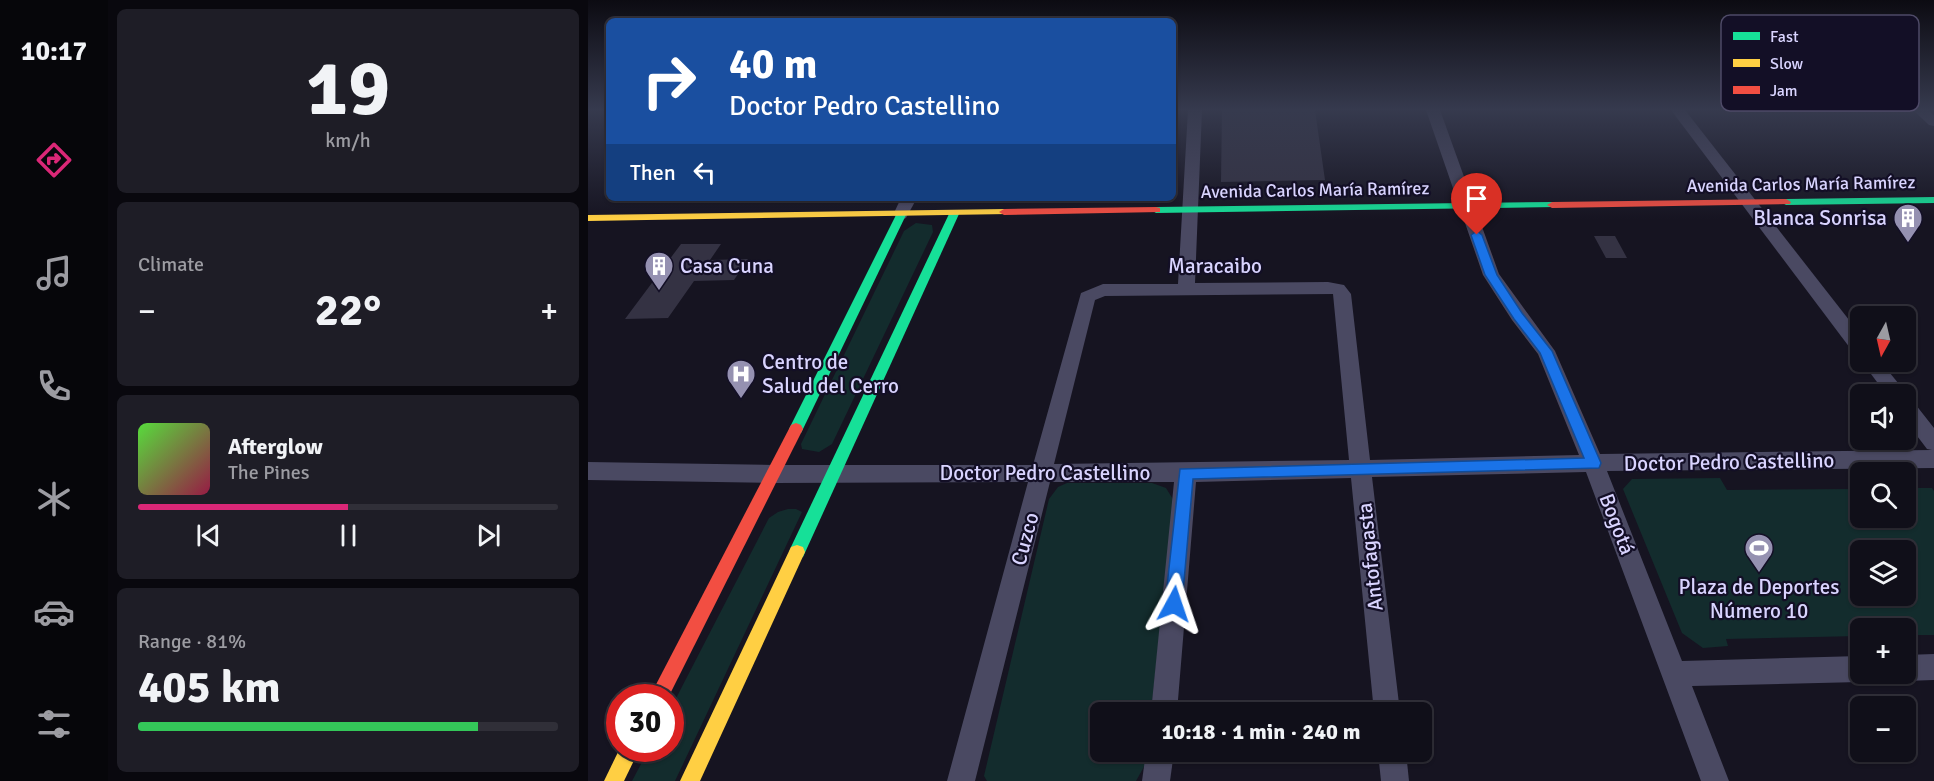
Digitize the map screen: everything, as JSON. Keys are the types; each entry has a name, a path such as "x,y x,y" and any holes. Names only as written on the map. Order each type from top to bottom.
{"main road":[{"name":"Avenida Carlos María Ramírez","path":"588,218 1934,200"},
{"path":"611,218 623,205"},
{"path":"690,781 954,214"},
{"path":"665,684 774,474 901,215"},
{"path":"614,781 624,762"}],"street":[{"path":"1186,289 1193,146"},
{"name":"Bogotá","path":"1445,146 1491,275 1518,316 1546,351 1593,463 1715,781"},
{"path":"1706,146 1850,334"},
{"path":"901,215 908,201"},
{"name":"Maracaibo","path":"1087,297 1103,290 1186,289 1328,288 1338,290 1342,294"},
{"name":"Antofagasta","path":"1342,294 1386,702"},
{"name":"Cuzco","path":"961,781 1087,297"},
{"path":"1879,372 1889,384"},
{"path":"1916,419 1934,443"},
{"name":"Doctor Pedro Castellino","path":"588,471 774,474 1186,473 1593,463 1934,459"},
{"path":"1165,702 1186,473"},
{"path":"1916,668 1934,668"},
{"path":"1674,674 1850,669"},
{"path":"1156,781 1159,762"},
{"path":"1393,762 1395,781"}],"green space":[{"path":"916,223 932,225 933,232 832,444 819,452 802,449 801,444 904,231"},
{"name":"Plaza de Deportes Número 10","path":"1720,478 1727,490 1850,489 1850,528 1916,528 1916,488 1932,488 1934,491 1934,635 1916,635 1916,618 1850,618 1850,636 1726,639 1728,646 1703,648 1682,633 1623,489 1632,479"},
{"path":"1067,483 1152,483 1166,488 1174,501 1152,702 1090,702 1090,762 1146,762 1136,781 987,781 984,776 1049,499 1058,487"},
{"path":"796,509 802,512 684,762 683,684 769,518 778,512"},
{"path":"642,762 684,762 675,781 632,781"}],"building":[{"path":"1221,146 1320,146 1325,180 1221,182"},
{"path":"1594,236 1615,236 1627,258 1606,258"},
{"name":"Casa Cuna","path":"681,244 721,244 710,260 748,259 734,280 694,281 668,318 625,319"}],"traffic: fast":[{"path":"1786,202 1934,200"},
{"path":"1156,210 1552,205"},
{"path":"797,552 954,214"},
{"path":"796,429 901,215"}],"traffic: slow":[{"path":"588,218 1004,212"},
{"path":"690,781 797,552"},
{"path":"614,781 624,762"}],"traffic: jam":[{"path":"1552,205 1786,202"},
{"path":"1004,212 1156,210"},
{"path":"665,684 796,429"}],"place":[{"name":"Blanca Sonrisa","path":"1908,244"},
{"name":"Casa Cuna","path":"659,292"},
{"name":"Centro de Salud del Cerro","path":"741,400"},
{"name":"Plaza de Deportes Número 10","path":"1759,574"}],"route":[{"path":"1174,604 1186,473 1593,463 1546,351 1518,316 1491,275 1477,235"}]}
